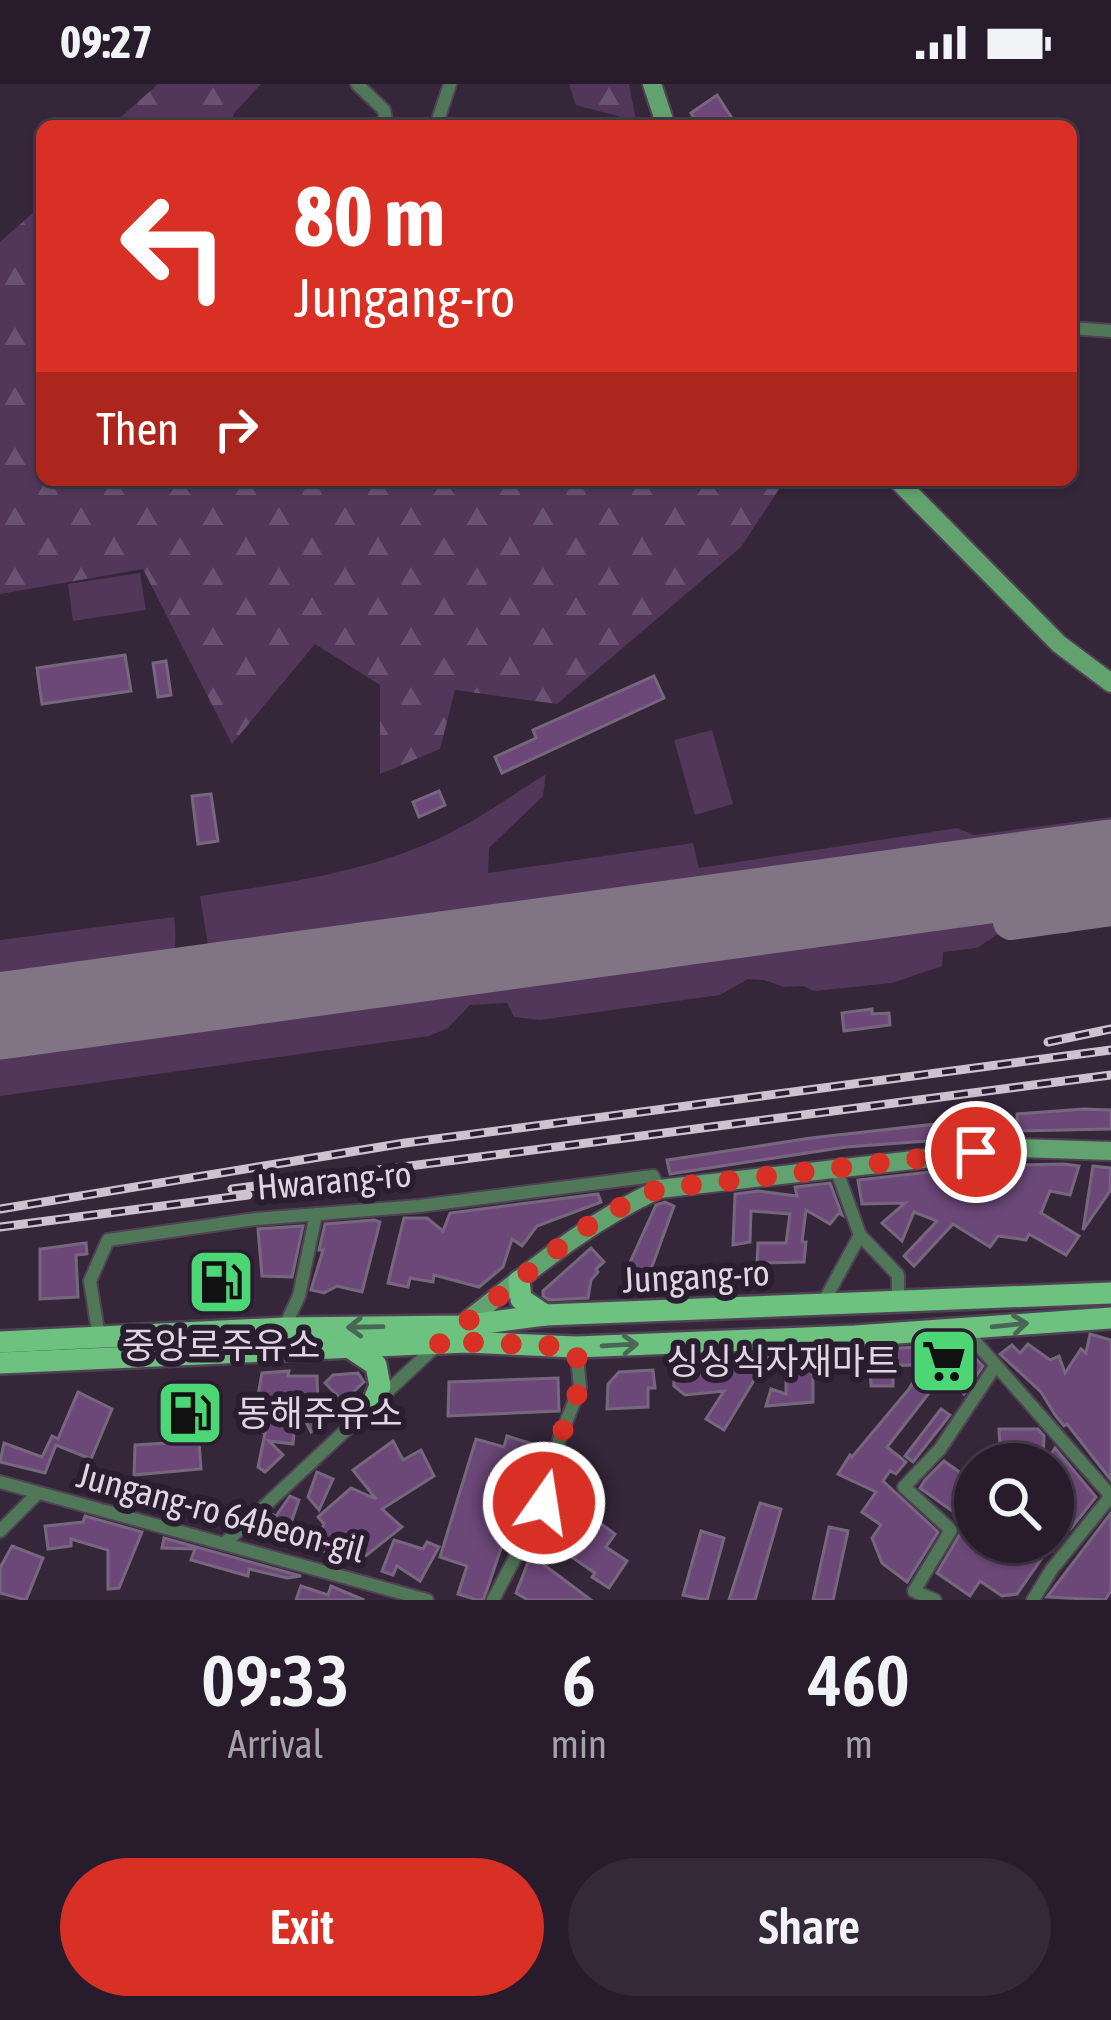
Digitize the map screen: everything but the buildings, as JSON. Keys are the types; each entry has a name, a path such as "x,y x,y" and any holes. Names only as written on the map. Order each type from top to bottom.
{"main road":[{"path":"652,84 664,120"},
{"path":"903,486 1059,644 1111,683"},
{"name":"Hwarang-ro","path":"438,1345 588,1226 658,1189 1019,1148 1111,1151"},
{"path":"519,1281 521,1299 545,1316"},
{"name":"Jungang-ro","path":"0,1342 284,1328 461,1326 545,1316 1111,1293"},
{"name":"Jungang-ro","path":"0,1363 466,1342 576,1347 1111,1318"},
{"path":"351,1349 376,1365 380,1385 374,1400"}],"street":[{"path":"357,84 384,110 386,120"},
{"path":"438,120 450,84"},
{"path":"1077,328 1111,331"},
{"path":"835,1166 860,1235 898,1275 898,1299"},
{"name":"Hwarang-ro","path":"99,1337 90,1281 108,1240 653,1176 658,1189"},
{"path":"284,1328 298,1296 316,1214"},
{"path":"823,1303 860,1235"},
{"path":"964,1329 1111,1496 1033,1600"},
{"path":"226,1542 438,1345"},
{"path":"493,1600 548,1495 559,1440 580,1387 576,1347"},
{"path":"935,1600 914,1591 951,1530 904,1487 940,1449 995,1365"},
{"name":"Jungang-ro 64beon-gil","path":"0,1482 428,1600"},
{"path":"0,1532 38,1493"}],"green space":[{"path":"158,84 261,84 231,120 118,120"},
{"path":"569,84 629,84 636,120 632,120 576,105"},
{"path":"36,210 36,486 781,486 741,547 557,704 455,690 440,749 380,774 380,685 315,644 232,744 143,569 0,594 0,242"},
{"path":"140,573 146,610 73,621 68,584"},
{"path":"712,730 733,804 695,815 674,740"},
{"path":"546,774 543,796 489,848 488,873 693,843 699,868 957,828 974,835 1111,817 1111,844 237,962 228,961 208,945 200,896 333,873 398,855 459,828"},
{"path":"1021,892 1020,909 1001,913 1001,932 977,948 943,952 942,966 892,983 814,991 748,979 720,995 540,1020 514,1017 507,1003 470,1005 448,1028 429,1036 0,1096 0,1033"},
{"path":"174,917 174,950 167,964 152,974 0,993 0,940"}],"taxiway":[{"path":"1020,877 1035,882 1046,903 1063,915"},
{"path":"1011,922 1111,908"}],"runway":[{"path":"0,1016 1111,863"}],"railway":[{"path":"1048,1042 1111,1029"},
{"path":"0,1209 405,1143 1111,1050"},
{"path":"232,1189 1111,1075"},
{"path":"0,1227 248,1195"}],"place":[{"name":"중앙로주유소","path":"221,1282"},
{"name":"싱싱식자재마트","path":"944,1361"},
{"name":"동해주유소","path":"190,1413"}],"route":[{"path":"544,1503 559,1440 580,1387 576,1347 438,1345 461,1326 572,1237 604,1215 658,1189 976,1152"}]}
